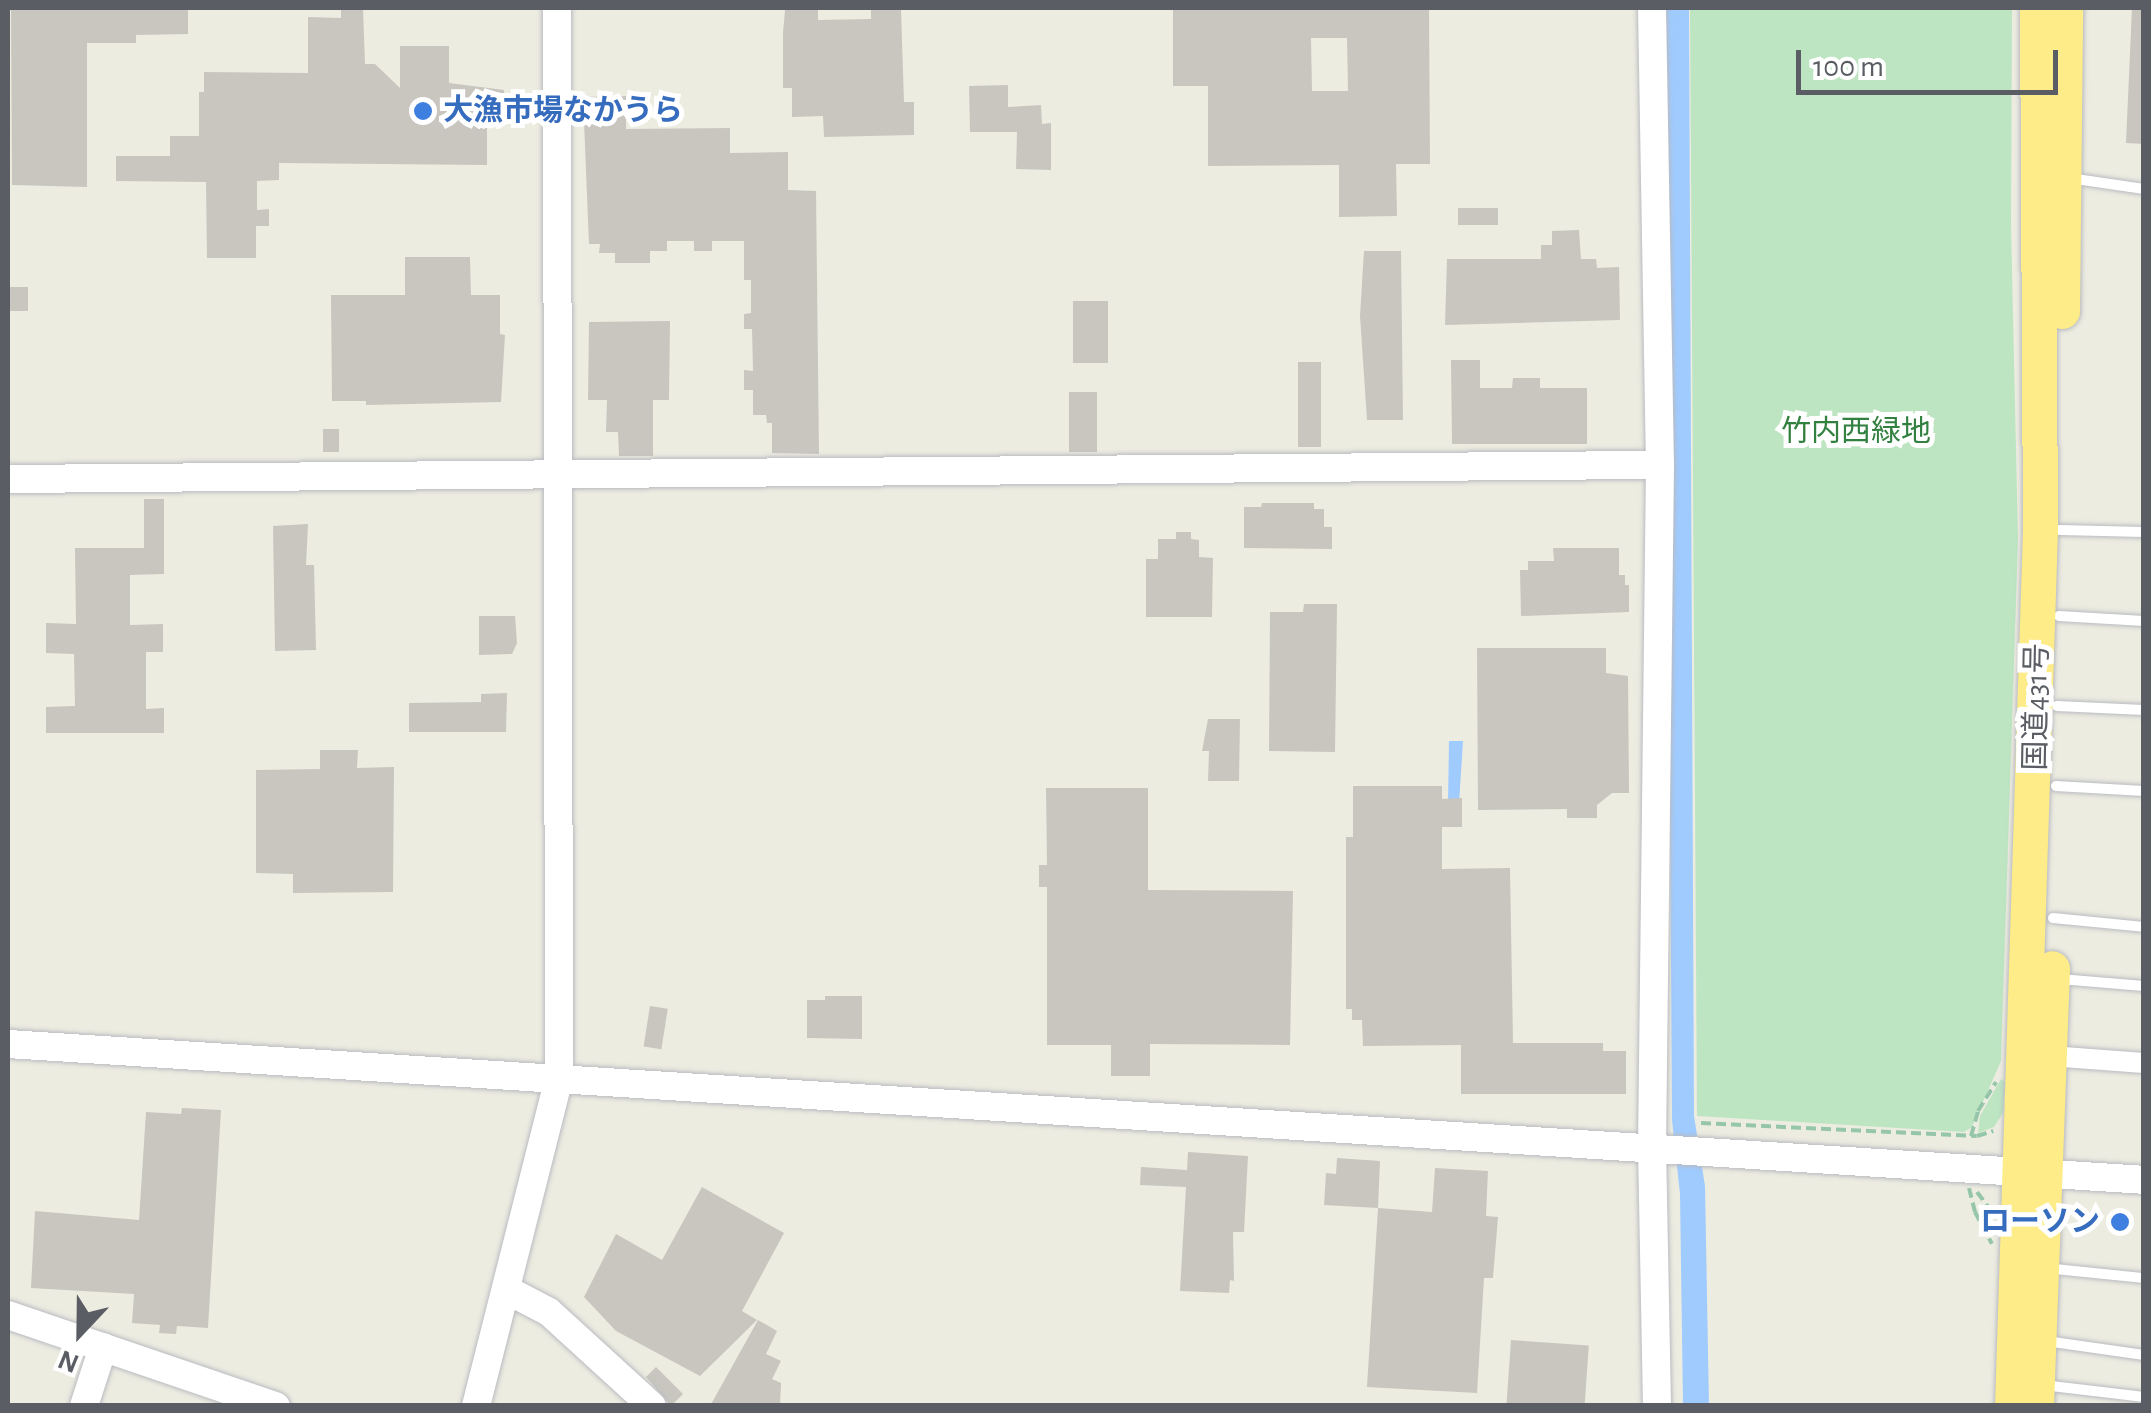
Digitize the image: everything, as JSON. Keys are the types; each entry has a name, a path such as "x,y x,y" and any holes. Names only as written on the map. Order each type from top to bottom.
{"highway":[{"name":"国道431号","path":"2028,1398 2042,427 2038,8"},
{"name":"国道431号","path":"2028,1398 2040,1340 2044,1268 2034,1170 2050,1056 2065,8"}],"street":[{"path":"476,1406 558,1078 557,8"},
{"path":"1652,8 1660,465 1682,1142 1657,1406"},
{"path":"8,479 1660,465"},
{"path":"8,1044 1682,1142 2144,1180"},
{"path":"2050,1056 2144,1063"},
{"path":"507,1290 548,1312 652,1406"},
{"path":"8,1315 276,1406"},
{"path":"84,1406 103,1348"}],"lane":[{"path":"2064,177 2144,188"},
{"path":"2060,530 2144,532"},
{"path":"2059,616 2144,621"},
{"path":"2058,706 2144,710"},
{"path":"2056,786 2144,792"},
{"path":"2053,918 2144,927"},
{"path":"2052,978 2144,986"},
{"path":"2044,1268 2144,1278"},
{"path":"2040,1340 2144,1355"},
{"path":"2028,1398 2144,1397"}],"path":[{"path":"1682,1142 1974,1136 1978,1111 2002,1071"},
{"path":"1969,1188 1974,1212 1994,1248"}],"green space":[{"name":"竹内西緑地","path":"1690,8 2012,8 2011,224 2018,540 2001,1061 1972,1127 1964,1132 1697,1116"},
{"path":"2001,1079 2005,1082 2003,1113 1994,1127 1978,1133 1980,1116"}],"water":[{"path":"1665,8 1689,8 1694,1116 1705,1186 1709,1406 1683,1405 1680,1194 1672,1120"},
{"path":"1449,741 1463,741 1459,804 1448,804"}],"building":[{"path":"11,8 188,8 188,34 136,35 136,43 87,43 87,187 12,185"},
{"path":"341,8 363,8 365,64 375,64 400,88 400,46 449,46 449,83 504,90 505,105 487,113 487,165 279,163 279,180 257,181 257,210 269,209 269,226 256,226 256,258 207,258 206,182 116,181 116,156 170,156 170,136 199,136 199,92 204,92 204,72 308,73 308,17 341,18"},
{"path":"818,8 818,20 871,19 871,10 901,10 904,102 914,102 914,135 824,137 823,116 792,117 792,88 783,88 785,10"},
{"path":"1173,8 1429,8 1430,164 1396,164 1397,216 1339,217 1339,165 1208,166 1208,86 1173,86","holes":["1311,38 1347,38 1348,91 1312,91"]},
{"path":"2132,8 2144,8 2144,144 2126,143"},
{"path":"1008,85 1008,107 1041,105 1042,124 1051,123 1051,170 1016,169 1017,132 970,132 969,86"},
{"path":"626,96 626,129 730,128 730,153 788,152 788,190 816,191 819,454 772,453 772,423 767,423 766,415 753,415 753,390 744,390 744,370 753,371 752,329 744,329 744,314 751,313 751,280 744,280 744,241 712,241 712,251 694,251 694,241 667,241 667,251 650,251 650,263 615,263 615,253 599,253 600,244 589,244 583,97"},
{"path":"1458,208 1498,208 1498,225 1458,225"},
{"path":"1579,230 1581,259 1596,259 1597,268 1619,267 1620,320 1445,325 1447,259 1541,259 1541,245 1552,245 1552,231"},
{"path":"1364,251 1401,251 1403,420 1367,420 1360,316"},
{"path":"405,257 470,257 471,295 500,295 500,334 505,335 501,402 366,405 366,401 332,401 331,295 405,295"},
{"path":"8,287 28,287 28,311 8,311"},
{"path":"1073,301 1108,301 1108,363 1073,363"},
{"path":"670,321 669,400 653,400 653,456 619,456 618,432 606,432 607,400 588,400 589,322"},
{"path":"1451,360 1480,360 1480,388 1512,388 1513,378 1540,378 1540,388 1587,388 1587,444 1452,444"},
{"path":"1298,362 1321,362 1321,447 1298,447"},
{"path":"1069,392 1097,392 1097,452 1069,452"},
{"path":"323,429 339,429 339,452 323,452"},
{"path":"144,499 164,499 164,574 130,575 130,625 163,624 163,652 146,652 146,709 164,708 164,733 46,733 46,707 75,706 74,654 46,653 46,623 76,624 75,548 144,548"},
{"path":"1262,503 1314,503 1314,509 1324,509 1324,527 1332,527 1332,549 1244,548 1244,507 1261,507"},
{"path":"308,524 306,565 314,565 316,650 275,651 273,526"},
{"path":"1176,532 1191,532 1191,539 1199,540 1199,557 1213,558 1212,617 1146,617 1146,559 1158,559 1158,539 1176,539"},
{"path":"1553,548 1619,548 1619,575 1625,575 1625,585 1629,585 1629,612 1521,616 1520,570 1528,570 1528,561 1554,561"},
{"path":"1304,604 1337,604 1335,752 1269,751 1270,612 1303,612"},
{"path":"479,616 515,616 517,643 512,654 479,655"},
{"path":"1477,648 1606,648 1606,673 1628,676 1629,793 1612,793 1597,805 1597,818 1567,818 1567,809 1478,810"},
{"path":"507,693 506,732 409,732 409,703 481,702 481,694"},
{"path":"1208,719 1240,719 1239,781 1208,781 1209,751 1202,751"},
{"path":"320,750 358,750 357,768 394,767 393,892 293,893 293,874 256,873 256,770 320,769"},
{"path":"1353,786 1442,786 1442,799 1462,798 1462,827 1442,827 1442,869 1510,868 1513,1043 1603,1043 1603,1051 1626,1051 1626,1094 1461,1094 1461,1045 1363,1046 1362,1020 1352,1020 1352,1009 1346,1009 1346,837 1353,837"},
{"path":"1046,788 1148,788 1148,890 1293,891 1290,1045 1150,1044 1150,1076 1111,1076 1111,1045 1047,1045 1047,887 1039,887 1039,865 1047,865"},
{"path":"825,996 862,996 862,1039 807,1038 807,1000 825,1000"},
{"path":"650,1006 668,1009 661,1049 644,1046"},
{"path":"182,1108 221,1110 208,1328 177,1326 176,1334 159,1333 160,1325 132,1323 134,1294 31,1288 35,1211 139,1220 146,1112 181,1114"},
{"path":"1188,1152 1248,1156 1244,1232 1233,1232 1234,1281 1230,1280 1229,1293 1180,1291 1186,1187 1140,1185 1141,1167 1187,1170"},
{"path":"1337,1158 1380,1161 1378,1208 1324,1205 1326,1173 1336,1174"},
{"path":"1435,1168 1488,1171 1486,1216 1498,1217 1493,1278 1484,1278 1477,1393 1367,1387 1378,1208 1432,1212"},
{"path":"702,1187 784,1233 742,1311 757,1320 700,1376 616,1331 584,1297 616,1234 662,1260"},
{"path":"758,1320 777,1331 766,1354 781,1361 772,1379 781,1383 780,1406 710,1406"},
{"path":"1511,1340 1589,1345 1585,1406 1506,1406"},
{"path":"656,1367 683,1394 671,1406 646,1377"}],"place":[{"name":"大漁市場なかうら","path":"423,111"},
{"name":"ローソン","path":"2120,1222"}]}
